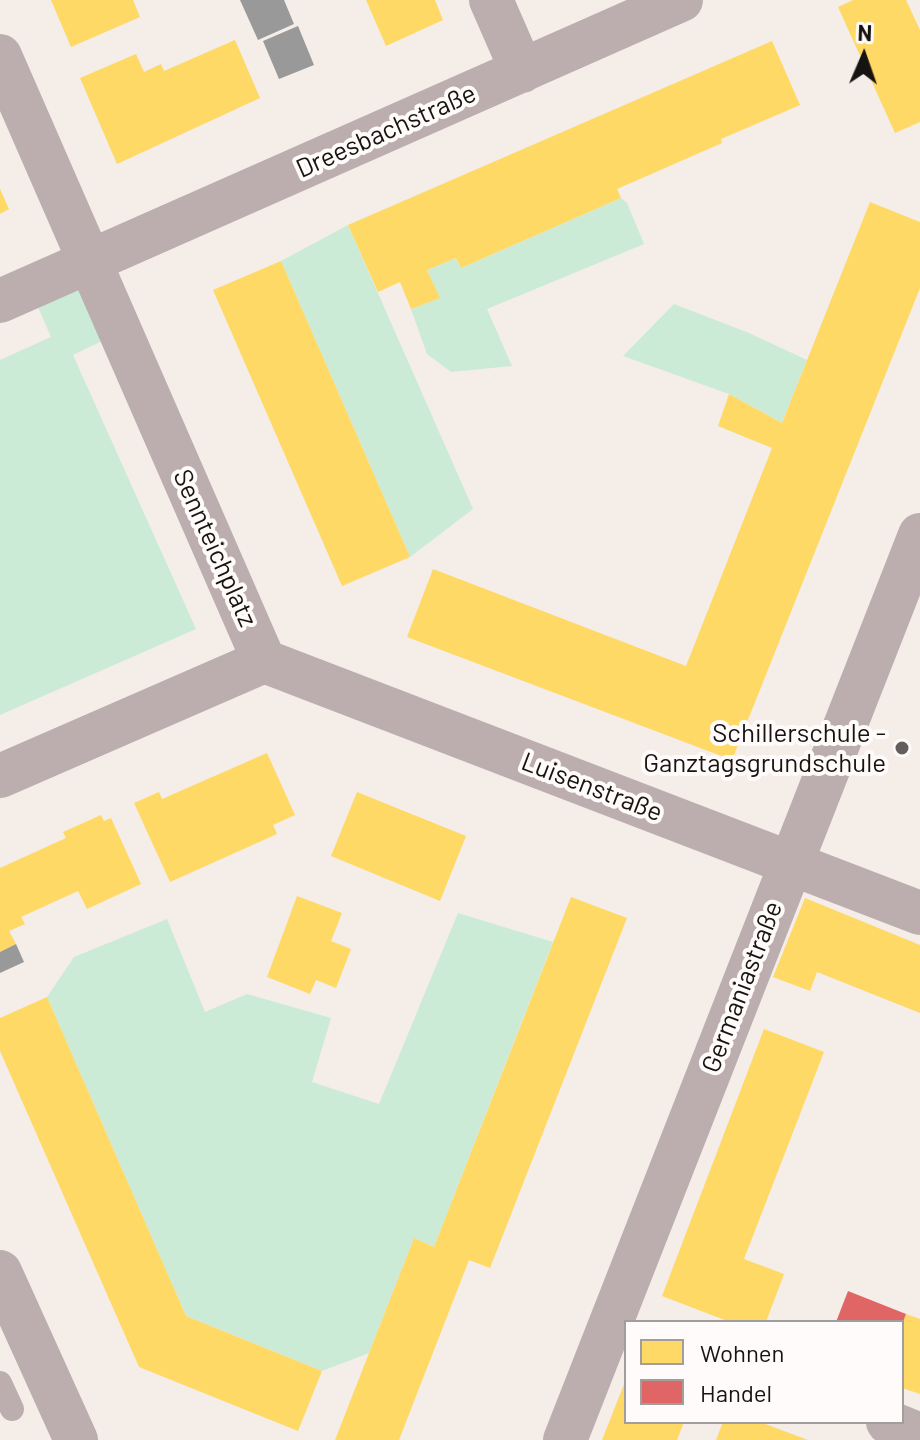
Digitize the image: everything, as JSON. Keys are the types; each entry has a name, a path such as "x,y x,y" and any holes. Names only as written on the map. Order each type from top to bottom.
{"street":[{"path":"491,0 522,71"},
{"name":"Dreesbachstraße","path":"90,262 681,0"},
{"name":"Sennteichplatz","path":"0,56 264,661 0,776"},
{"path":"0,301 90,262"},
{"name":"Germaniastraße","path":"565,1440 623,1318 791,863 920,535"},
{"name":"Luisenstraße","path":"264,661 920,913"},
{"path":"0,1272 76,1440"},
{"path":"893,1424 920,1435"}],"lane":[{"path":"0,1383 12,1409"}],"green space":[{"path":"621,198 627,203 644,244 487,309 512,366 451,372 427,354 411,309 439,298 427,270 456,258 461,268"},
{"path":"348,225 473,509 410,557 281,261"},
{"path":"79,289 102,341 73,355 196,629 0,715 0,360 51,337 38,307"},
{"path":"674,304 807,360 782,423 729,394 623,356"},
{"path":"458,913 553,942 434,1247 414,1238 369,1353 322,1371 186,1316 47,997 74,957 167,919 205,1012 247,994 331,1018 312,1082 379,1104"}],"building: Wohnen":[{"path":"51,0 133,0 140,17 71,47"},
{"path":"366,0 435,0 443,20 386,46"},
{"path":"853,0 906,0 920,30 920,122 895,133 838,7"},
{"path":"235,40 260,98 117,164 80,78 136,54 144,72 161,64 164,71"},
{"path":"772,41 800,105 617,189 621,198 461,268 456,258 427,270 440,298 411,309 400,282 378,292 348,225"},
{"path":"0,189 9,209 0,214"},
{"path":"870,202 920,222 920,288 732,760 407,637 433,569 686,666 772,448 718,426 729,394 782,423"},
{"path":"281,261 410,557 342,586 213,290"},
{"path":"267,753 295,815 273,825 277,834 170,882 134,803 159,792 162,799"},
{"path":"357,792 466,836 440,901 331,856"},
{"path":"101,815 104,821 111,818 141,884 87,909 78,891 21,917 25,924 9,931 16,944 0,952 0,868 66,838 63,832"},
{"path":"297,896 342,913 331,941 351,949 336,988 316,980 310,994 267,977"},
{"path":"571,897 627,918 490,1268 469,1260 399,1440 335,1440 414,1238 434,1247"},
{"path":"805,898 920,945 920,1013 817,972 810,991 773,977"},
{"path":"47,997 186,1316 322,1371 298,1431 139,1367 0,1051 0,1018"},
{"path":"764,1029 824,1052 744,1259 784,1274 767,1320 725,1320 662,1296"},
{"path":"906,1314 920,1319 920,1394 904,1389"},
{"path":"624,1384 624,1424 683,1424 677,1440 602,1440"},
{"path":"722,1424 765,1424 808,1440 716,1440"}],"building: Handel":[{"path":"848,1291 906,1314 904,1320 837,1320"}],"building: Industrie":[{"path":"240,0 284,0 294,24 258,40"},
{"path":"298,26 314,65 279,79 263,41"},
{"path":"16,944 24,962 0,973 0,952"}],"place":[{"name":"Schillerschule - Ganztagsgrundschule","path":"902,748"}]}
